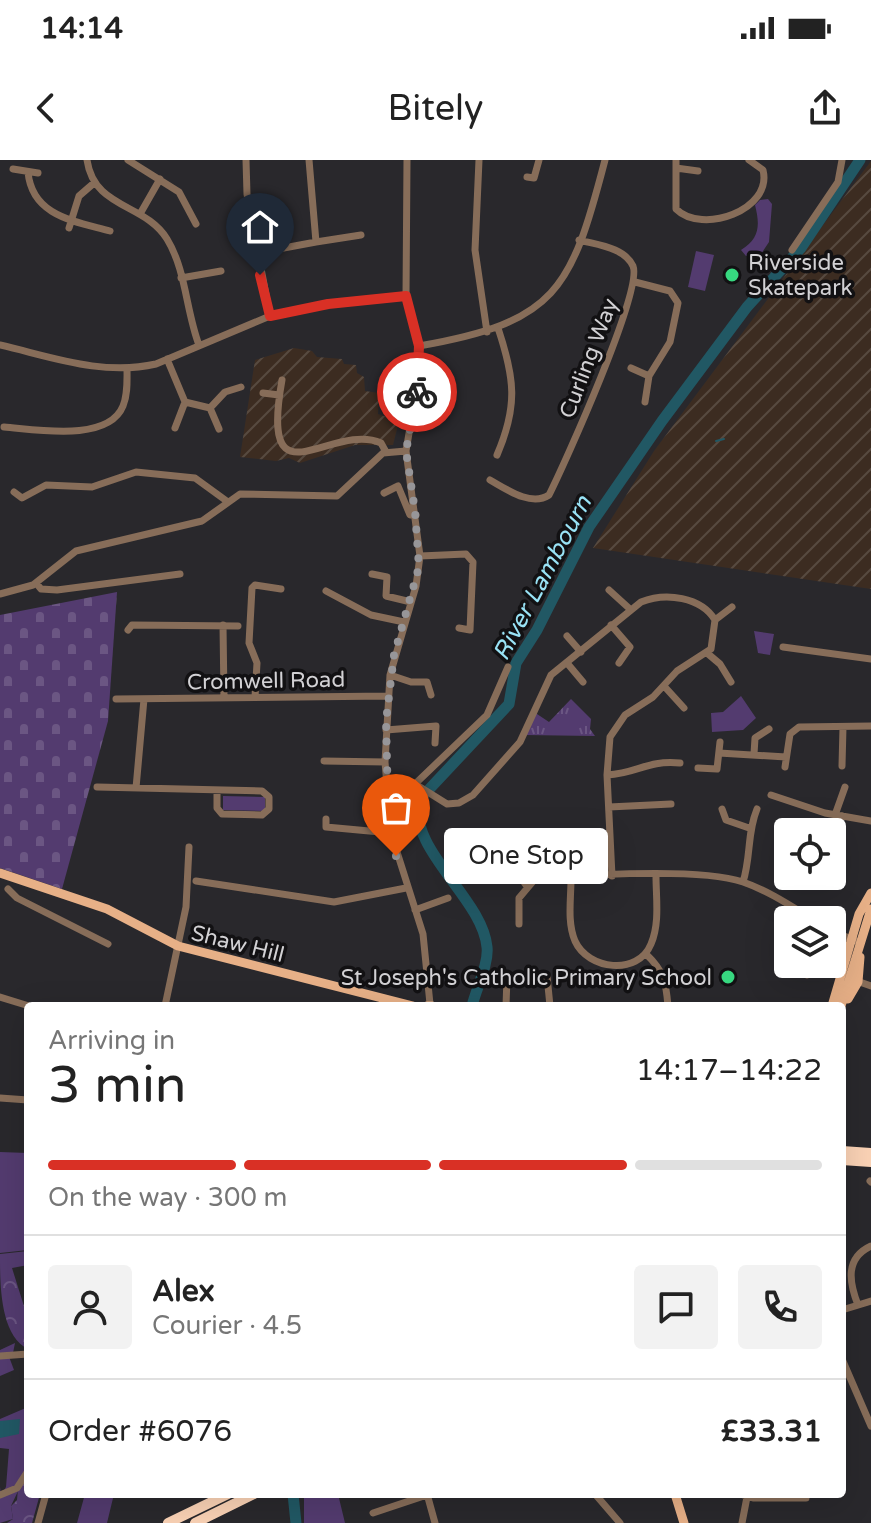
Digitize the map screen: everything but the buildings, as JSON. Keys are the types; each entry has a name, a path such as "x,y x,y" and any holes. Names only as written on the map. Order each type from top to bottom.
{"highway":[{"path":"846,1151 871,1153"},
{"path":"846,1160 871,1162"},
{"path":"168,1523 220,1498"},
{"path":"195,1523 246,1498"}],"main road":[{"name":"Shaw Hill","path":"0,873 107,909 178,946 397,1002"},
{"path":"843,1002 856,941 871,895"},
{"path":"856,941 871,909"},
{"path":"835,1002 849,979"},
{"path":"676,1498 684,1523"}],"street":[{"path":"87,160 94,183 107,198 140,214 166,237 199,345"},
{"path":"246,160 247,194 270,316"},
{"path":"309,160 316,242"},
{"path":"407,160 406,296 419,346 417,393 406,451 420,556 411,602 390,675 385,762 391,833 423,934 430,1002"},
{"path":"479,160 475,250 487,332"},
{"path":"527,177 534,178 539,160"},
{"path":"419,346 487,332 522,318 546,300 564,276 605,160"},
{"path":"698,171 676,164 676,209 687,217 713,218 739,212 756,197 765,180 761,167 749,160"},
{"path":"792,250 838,182 842,160"},
{"path":"133,161 179,192 196,224"},
{"path":"13,169 38,173"},
{"path":"28,172 31,191 41,205 70,224 110,231"},
{"path":"140,214 160,179"},
{"path":"70,224 79,196 94,183"},
{"path":"189,208 199,203"},
{"path":"257,253 361,236"},
{"name":"Curling Way","path":"493,484 537,500 549,495 623,322 635,282 633,266 624,254 579,240"},
{"path":"181,278 217,271 211,262"},
{"path":"635,282 670,291 678,303 666,353 649,376 645,402"},
{"path":"0,345 86,366 127,368 167,359 270,316 328,304 406,296"},
{"path":"497,449 511,422 514,399 498,328"},
{"path":"167,359 185,402 175,428"},
{"path":"4,427 66,433 112,419 124,404 127,368"},
{"path":"631,368 649,376"},
{"path":"282,380 275,427 286,446 297,452 312,452 359,437 381,443 386,452"},
{"path":"210,408 225,392 241,387"},
{"path":"263,393 279,395"},
{"path":"185,402 210,408"},
{"path":"210,408 219,429"},
{"path":"0,594 36,583 76,551 202,521 247,492 337,496 386,452 406,451"},
{"path":"14,492 22,498 51,484 92,487 126,474 148,473 195,478 228,502"},
{"path":"384,493 398,486 410,515 416,515"},
{"path":"420,556 466,554 473,562 470,630 459,628"},
{"path":"36,583 41,589 57,590 180,574"},
{"path":"372,574 387,577 383,589 386,596 411,602"},
{"path":"255,697 257,663 249,643 252,588 255,585 281,589"},
{"path":"609,590 631,610"},
{"path":"326,591 371,615 404,622"},
{"path":"388,783 416,785 430,796 451,804 473,795 520,742 545,682 611,625 650,598 690,600 703,606 715,620 715,638 707,653 677,671 664,686 616,725 610,737 607,775 612,876"},
{"path":"715,620 732,607"},
{"path":"129,625 238,626"},
{"path":"223,625 224,698"},
{"path":"611,625 628,641 630,647 619,663"},
{"path":"567,636 581,652"},
{"path":"783,647 871,659"},
{"path":"707,653 720,664 731,682"},
{"path":"567,663 583,682"},
{"path":"416,785 487,715 508,667"},
{"path":"390,675 411,682 427,682 431,695"},
{"path":"664,686 684,708"},
{"name":"Cromwell Road","path":"116,699 388,696"},
{"path":"136,788 144,699"},
{"path":"386,730 436,726 435,743"},
{"path":"785,767 790,734 799,727 871,726"},
{"path":"842,766 838,753 843,727"},
{"path":"754,754 755,738 769,729"},
{"path":"698,768 717,769 720,742"},
{"path":"719,753 786,757"},
{"path":"607,775 626,773 665,757 680,763"},
{"path":"324,761 385,762"},
{"path":"97,787 265,792 269,800 268,812 222,814 217,808 217,791"},
{"path":"840,818 845,787"},
{"path":"771,795 842,816 871,821"},
{"path":"609,807 671,804"},
{"path":"722,809 724,824 749,828"},
{"path":"743,882 750,862 749,828 757,809"},
{"path":"326,819 326,827 351,823 391,833"},
{"path":"166,1002 186,907 189,847"},
{"path":"517,854 515,864 526,885"},
{"path":"571,879 571,926 579,950 598,963 613,965 629,964 646,954 657,922 656,876"},
{"path":"519,924 518,901 526,885 535,879 709,876 743,882 788,906"},
{"path":"17,880 4,891 108,944"},
{"path":"196,881 334,902 406,888"},
{"path":"415,910 448,898"},
{"path":"846,937 856,941"},
{"path":"646,954 661,968 668,982 668,1002"},
{"path":"547,976 550,1002"},
{"path":"506,1002 507,977"},
{"path":"849,979 871,986"},
{"path":"0,997 24,1004"},
{"path":"0,1098 24,1100"},
{"path":"858,1305 850,1278 851,1267 858,1255 871,1246"},
{"path":"846,1309 871,1301"},
{"path":"0,1356 24,1354"},
{"path":"846,1368 871,1426"},
{"path":"0,1495 17,1488 24,1477"},
{"path":"38,1523 45,1498"},
{"path":"373,1513 418,1498"},
{"path":"428,1498 435,1523"},
{"path":"598,1498 620,1523"},
{"path":"742,1523 744,1498"}],"shaded area":[{"path":"871,161 871,589 593,548 654,451"},
{"path":"294,348 312,351 317,357 342,359 344,364 356,365 357,373 364,377 365,391 379,393 378,414 399,421 393,445 355,445 300,463 289,458 276,461 240,457 255,360"}],"green space":[{"path":"768,199 772,204 769,242 761,254 746,256 741,250 752,241 757,230 755,205 760,200"},
{"path":"696,251 714,255 705,291 688,287"},
{"path":"117,592 108,721 62,889 0,868 0,615"},
{"path":"754,631 774,634 770,655 758,653"},
{"path":"741,696 756,718 743,730 712,732 711,713 723,712"},
{"path":"571,699 591,719 590,729 595,736 525,735 534,712 549,722"},
{"path":"223,796 265,797 265,811 223,810"},
{"path":"0,1152 24,1153 24,1250 0,1253"},
{"path":"24,1251 24,1266 12,1268 24,1306 24,1346 12,1333 7,1321 1,1294 0,1254"},
{"path":"15,1343 13,1353 8,1354 14,1370 0,1376 0,1350"},
{"path":"24,1409 24,1478 11,1506 13,1519 0,1523 0,1487 1,1495 6,1487 9,1449 0,1448 0,1419"},
{"path":"24,1480 24,1498 39,1498 32,1523 7,1523 13,1519 11,1506 17,1500 18,1489"},
{"path":"84,1498 113,1498 107,1523 77,1523"},
{"path":"304,1498 339,1498 345,1523 304,1523"}],"water":[{"path":"20,1419 19,1434 0,1438 0,1421"}],"waterway":[{"name":"River Lambourn","path":"473,1002 484,969 487,947 482,928 472,910 424,836 419,818 420,799 509,704 516,663 537,630 589,527 662,421 747,307 801,248 860,160"},
{"path":"716,441 724,439"},
{"name":"River Lambourn","path":"293,1498 296,1523"}],"way so far":[{"path":"396,856 387,793 386,721 394,655 419,567 406,451 417,392"}],"place":[{"name":"Riverside Skatepark","path":"732,275"},
{"name":"One Stop","path":"396,856"},
{"name":"St Joseph's Catholic Primary School","path":"728,977"}],"route":[{"path":"260,275 270,316 328,304 406,296 419,346 417,392"}]}
